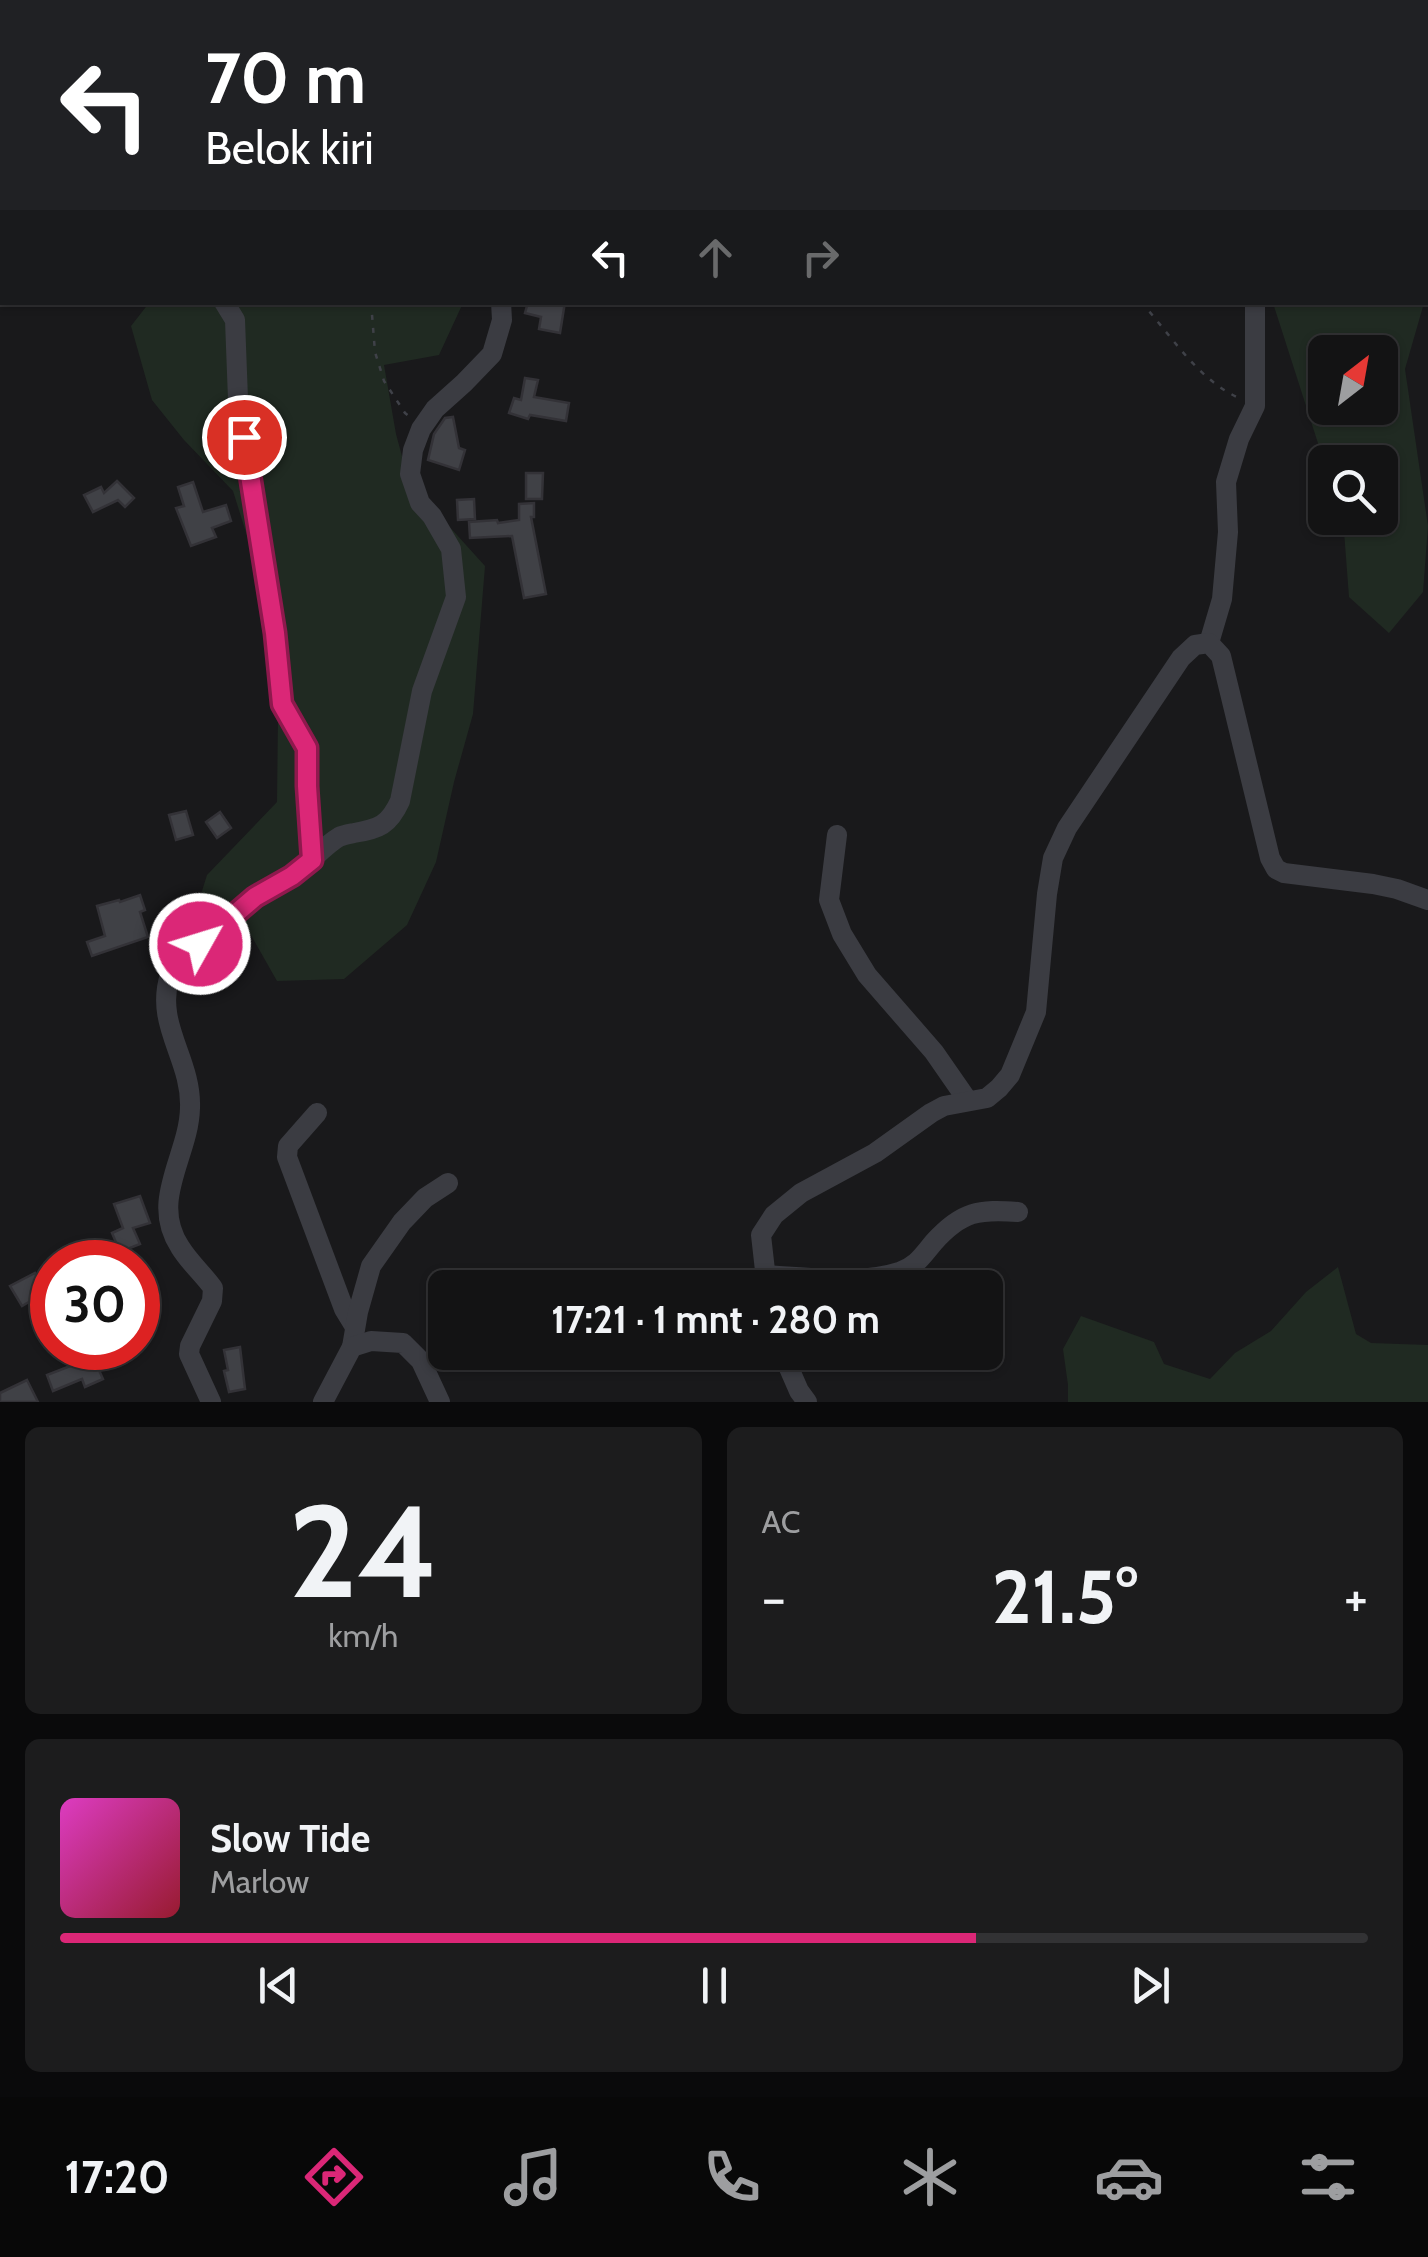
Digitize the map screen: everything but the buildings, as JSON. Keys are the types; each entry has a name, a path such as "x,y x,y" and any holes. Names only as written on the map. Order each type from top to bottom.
{"street":[{"path":"226,305 234,320 238,399 275,633 282,704 307,748 312,860"},
{"path":"211,1402 189,1354 212,1301 213,1288 179,1246 168,1209 168,1194 187,1132 190,1107 183,1061 168,1027 165,1008 170,976 184,956 255,897 292,876 341,836 373,830 394,814 422,691 456,597 451,548 420,503 410,474 412,450 435,409 492,354 502,305"},
{"path":"1208,643 1222,599 1228,532 1226,482 1239,439 1255,406 1254,305"},
{"path":"1208,643 1221,656 1270,858 1276,869 1398,889 1428,900"},
{"path":"765,1270 761,1235 774,1215 801,1193 875,1153 944,1106 986,1098 1010,1075 1036,1012 1053,858 1068,828 1181,658 1195,646 1208,643"},
{"path":"838,835 829,900 842,934 867,975 934,1052 968,1101"},
{"path":"316,1113 288,1146 287,1156 354,1337"},
{"path":"323,1402 354,1337 371,1266 402,1222 448,1183"},
{"path":"903,1270 918,1263 936,1240 973,1212 1018,1212"},
{"path":"354,1337 403,1343 421,1361 440,1402"},
{"path":"790,1370 807,1402"}],"path":[{"path":"371,305 375,352 384,380 405,413 424,426"},
{"path":"1143,305 1202,373 1226,392 1255,406"}],"shaded area":[{"path":"147,305 462,305 439,355 384,365 409,482 485,566 473,714 436,862 407,925 344,979 277,981 235,907 197,907 207,875 277,802 278,718 263,587 233,491 152,400 131,326"},
{"path":"1274,305 1423,305 1405,369 1428,526 1423,592 1389,633 1349,597 1344,535 1398,535 1398,445 1319,445 1312,425 1398,425 1398,335 1308,335 1308,412"},
{"path":"1338,1267 1356,1334 1371,1343 1428,1345 1428,1402 1068,1402 1063,1349 1081,1316 1154,1342 1164,1364 1210,1379 1235,1353 1271,1331 1306,1292"}],"route":[{"path":"200,944 255,897 312,860 307,748 282,704 275,633 244,437"}]}
